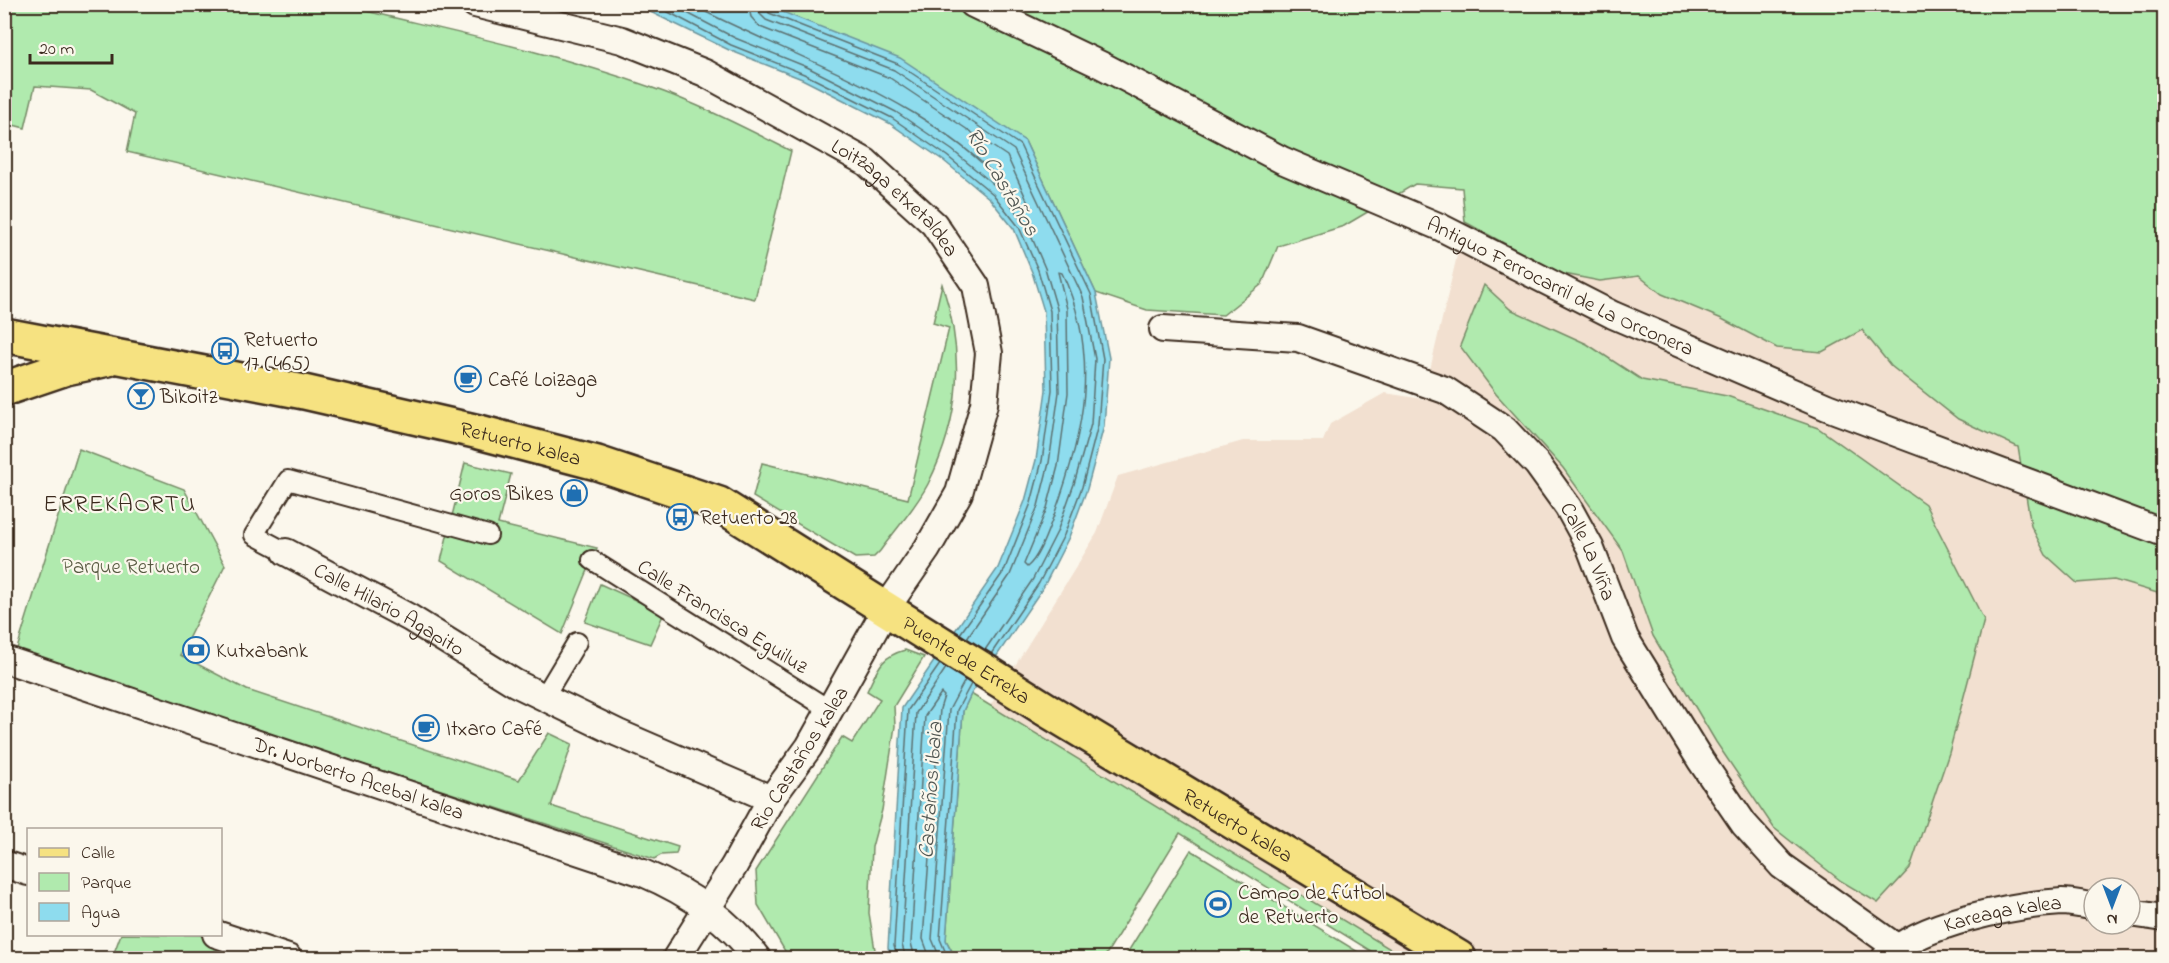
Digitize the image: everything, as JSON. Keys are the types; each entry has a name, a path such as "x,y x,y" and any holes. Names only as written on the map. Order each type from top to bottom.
{"main road":[{"name":"Retuerto kalea","path":"4,335 304,392 479,432 608,467 719,504 887,607"},
{"path":"4,347 10,364 4,389"},
{"path":"4,389 66,368 125,357"},
{"name":"Puente de Erreka","path":"887,607 1047,710"},
{"name":"Retuerto kalea","path":"1047,710 1459,958"}],"street":[{"name":"Loitzaga etxetaldea","path":"475,4 622,40 705,74 866,162 934,224 976,286 988,353 984,404 959,493 927,549 887,607"},
{"name":"Antiguo Ferrocarril de La Orconera","path":"973,4 1101,65 1282,160 1440,227 1613,315 1827,407 2164,533"},
{"name":"Calle La Viña","path":"1163,329 1298,338 1445,390 1504,429 1537,464 1568,507 1590,547 1625,638 1701,761 1744,824 1782,866 1891,953"},
{"name":"Calle Hilario Agapito","path":"488,535 288,480 254,536 410,618 515,683 618,734 771,798"},
{"name":"Calle Francisca Eguiluz","path":"592,560 830,710"},
{"name":"Rio Castaños kalea","path":"676,958 708,909 771,798 809,747 887,607"},
{"path":"544,697 577,642"},
{"name":"Dr. Norberto Acebal kalea","path":"4,659 643,873 708,909"},
{"path":"4,864 27,872"},
{"name":"Kareaga kalea","path":"1891,953 1966,917 2064,902 2082,905"},
{"path":"708,909 738,933 757,958"},
{"path":"2142,915 2164,918"},
{"path":"222,936 288,958"}],"shaded area":[{"path":"1465,222 1559,273 1600,281 1639,276 1662,294 1722,319 1777,348 1822,352 1862,330 1891,366 1958,419 2018,447 2031,526 2046,555 2077,583 2114,580 2164,595 2164,958 1405,958 990,706 1097,533 1118,476 1243,441 1323,441 1330,424 1385,393 1423,399"}],"green space":[{"path":"337,4 495,42 612,74 686,101 791,151 755,299 127,152 135,114 91,90 35,86 25,128 5,123 5,5"},
{"path":"765,5 2164,5 2164,595 2114,580 2077,583 2046,555 2031,526 2018,447 1958,419 1891,366 1862,330 1822,352 1777,348 1722,319 1662,294 1639,276 1600,281 1559,273 1465,222 1462,188 1415,184 1344,226 1278,246 1262,284 1223,315 1147,310 1096,293 1025,141"},
{"path":"942,284 954,335 956,360 953,410 947,435 928,484 906,518 874,557 855,558 753,497 762,463 908,499 949,328 933,323"},
{"path":"1484,285 1510,309 1587,344 1642,380 1727,396 1818,428 1925,504 1984,620 1949,753 1910,868 1878,903 1841,881 1774,828 1716,742 1653,636 1623,551 1563,468 1496,394 1460,346"},
{"name":"Parque Retuerto","path":"79,449 184,489 225,565 180,655 247,690 519,780 549,733 572,744 551,806 678,847 676,854 661,855 654,859 16,652"},
{"path":"465,463 511,474 498,524 597,548 562,634 441,561"},
{"path":"600,584 664,613 650,644 585,622"},
{"path":"905,650 924,657 894,706 895,726 882,810 872,847 869,913 876,956 870,958 789,958 758,905 756,871 842,737 852,743 880,699 867,691 877,670 890,656"},
{"path":"971,694 1405,958 1382,958 1180,833 1104,958 956,958 946,940 963,711"},
{"name":"Campo de fútbol de Retuerto","path":"1191,850 1368,958 1124,958"},
{"path":"120,936 203,936 271,958 112,958"}],"water":[{"path":"636,5 765,5 900,58 1025,141 1096,293 1109,358 1104,426 1087,489 1069,537 1044,586 971,694 963,711 946,940 955,958 893,958 888,948 902,708 998,568 1025,501 1036,460 1046,390 1044,311 1032,272 1014,229 990,199 944,161 889,123 802,79 729,50"}],"place":[{"name":"Retuerto 17 (465)","path":"225,351"},
{"name":"Café Loizaga","path":"468,379"},
{"name":"Bikoitz","path":"141,396"},
{"name":"Goros Bikes","path":"574,493"},
{"name":"Retuerto 28","path":"680,517"},
{"name":"Kutxabank","path":"196,650"},
{"name":"Itxaro Café","path":"426,728"},
{"name":"Campo de fútbol de Retuerto","path":"1218,904"}],"district":[{"name":"ERREKAORTU","path":"120,503"}],"water label":[{"name":"Río Castaños","path":"1004,181"},
{"name":"Castaños ibaia","path":"929,790"}]}
